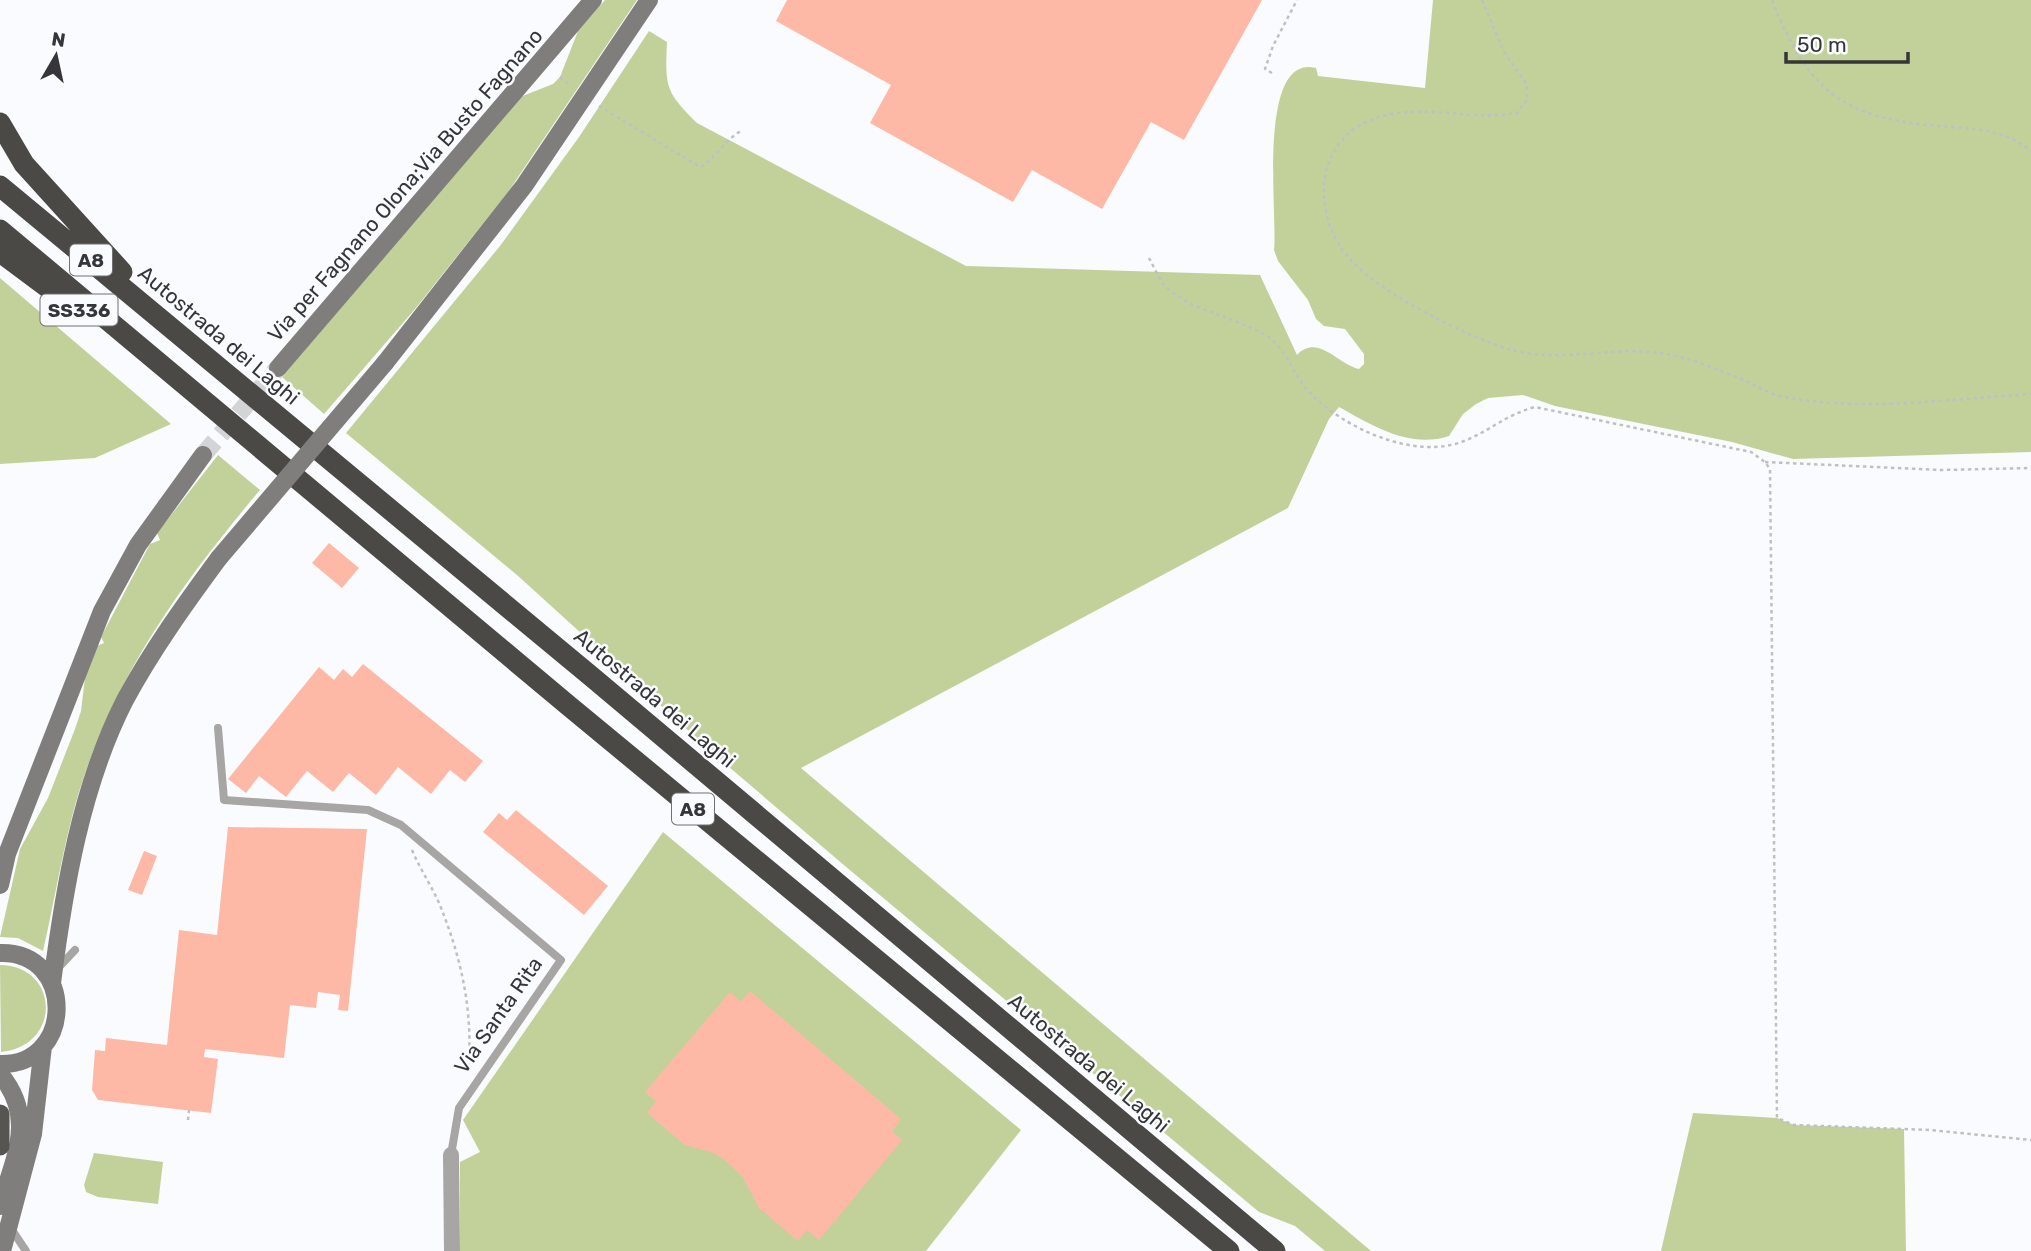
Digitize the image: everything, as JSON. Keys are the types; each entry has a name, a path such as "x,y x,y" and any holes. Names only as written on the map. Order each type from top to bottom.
{"highway":[{"path":"0,122 24,164 181,335"},
{"name":"Autostrada dei Laghi","path":"0,186 1275,1251"},
{"name":"A8","path":"0,230 1229,1251"},
{"name":"SS336","path":"0,253 23,272 160,364"},
{"path":"0,1114 0,1146"}],"main road":[{"name":"Via per Fagnano Olona;Via Busto Fagnano","path":"278,368 593,0"},
{"path":"0,1063 19,1062 43,1046 52,1033 58,1016 53,978 59,919 91,787 124,702 174,618 219,558 385,363 524,186 649,0"},
{"path":"0,885 12,841 102,611 144,536 203,455"},
{"path":"0,953 27,958 53,978"},
{"path":"2,1251 33,1134 43,1046"},
{"path":"0,1074 16,1097 21,1120 16,1153 0,1206"}],"street":[{"name":"Via Santa Rita","path":"451,1155 452,1251"}],"lane":[{"path":"218,728 224,800 368,810 401,825"},
{"name":"Via Santa Rita","path":"401,825 561,960 459,1108 451,1155"},
{"path":"53,978 75,950"},
{"path":"9,1225 26,1251"}],"path":[{"path":"1272,73 1265,69 1266,65 1297,0"},
{"path":"1482,0 1504,52 1527,85 1527,100 1517,113 1494,117 1395,111 1357,127 1340,142 1328,161 1323,197 1334,234 1345,253 1385,289 1463,330 1512,350 1540,354 1630,351 1679,356 1780,397 1819,402 1926,403 2031,394"},
{"path":"1772,0 1803,63 1827,90 1845,104 1866,114 1899,122 1999,132 2031,151"},
{"path":"560,77 576,90"},
{"path":"600,106 700,167 706,165 716,150 741,131"},
{"path":"1149,258 1165,285 1197,306 1267,335 1286,356 1307,391 1333,415 1368,433 1432,448 1464,442 1512,413 1535,407 1751,452 1765,462 1770,470 1777,1118 1794,1125 1930,1130 2031,1140"},
{"path":"1765,462 1941,470 2031,468"},
{"path":"401,825 439,902 463,980 471,1028 469,1070 459,1108"},
{"path":"188,1120 189,1110"}],"green space":[{"path":"605,0 637,0 508,192 415,309 324,414 282,377 520,97 553,84 560,77 578,31"},
{"path":"1433,0 2031,0 2031,452 1793,459 1732,442 1555,406 1523,395 1488,398 1463,414 1449,436 1420,440 1392,433 1339,407 1329,419 1288,508 801,768 1371,1251 1325,1251 1295,1226 1259,1212 845,866 722,761 517,575 346,433 500,246 579,137 649,31 667,42 666,69 669,87 697,123 966,266 1260,275 1297,355 1313,347 1359,369 1364,364 1364,354 1345,329 1324,326 1316,319 1308,300 1278,261 1274,250 1273,174 1277,110 1285,85 1297,70 1316,68 1318,76 1425,88"},
{"path":"0,278 171,424 95,458 0,464"},
{"path":"218,455 260,490 178,596 153,633 111,710 78,795 43,951 18,938 0,937 20,849 48,798 75,729 81,711 85,677 97,646 104,643 101,637 150,544 160,540 157,533"},
{"path":"663,832 1021,1130 926,1251 460,1251 460,1162 480,1152 463,1120"},
{"path":"0,965 20,969 34,978 43,991 46,1007 43,1022 35,1036 21,1047 1,1052"},
{"path":"1693,1113 1777,1118 1794,1125 1904,1129 1906,1251 1661,1251"},
{"path":"94,1153 163,1162 158,1204 98,1197 86,1192 84,1185"}],"building":[{"path":"787,0 1262,0 1184,140 1151,122 1102,209 1032,170 1013,202 870,123 891,85 776,21"},
{"path":"329,543 359,568 342,588 312,563"},
{"path":"363,664 483,761 465,782 450,770 431,794 398,767 376,795 349,773 333,792 307,771 286,797 259,776 246,793 228,779 319,667 334,680 343,669 352,677"},
{"path":"516,810 608,886 584,915 483,832 499,813 507,820"},
{"path":"228,827 367,829 348,1011 338,1010 340,995 318,992 316,1008 290,1005 284,1058 205,1049 204,1057 218,1059 211,1113 98,1100 92,1090 95,1050 105,1051 106,1038 167,1045 179,930 217,935"},
{"path":"144,851 157,856 142,895 128,890"},
{"path":"750,991 901,1119 892,1131 902,1140 819,1240 807,1230 798,1241 759,1208 743,1177 725,1160 714,1153 685,1145 647,1113 656,1101 645,1092 730,992 741,1002"}],"tunnel":[{"path":"203,455 278,368"}]}
